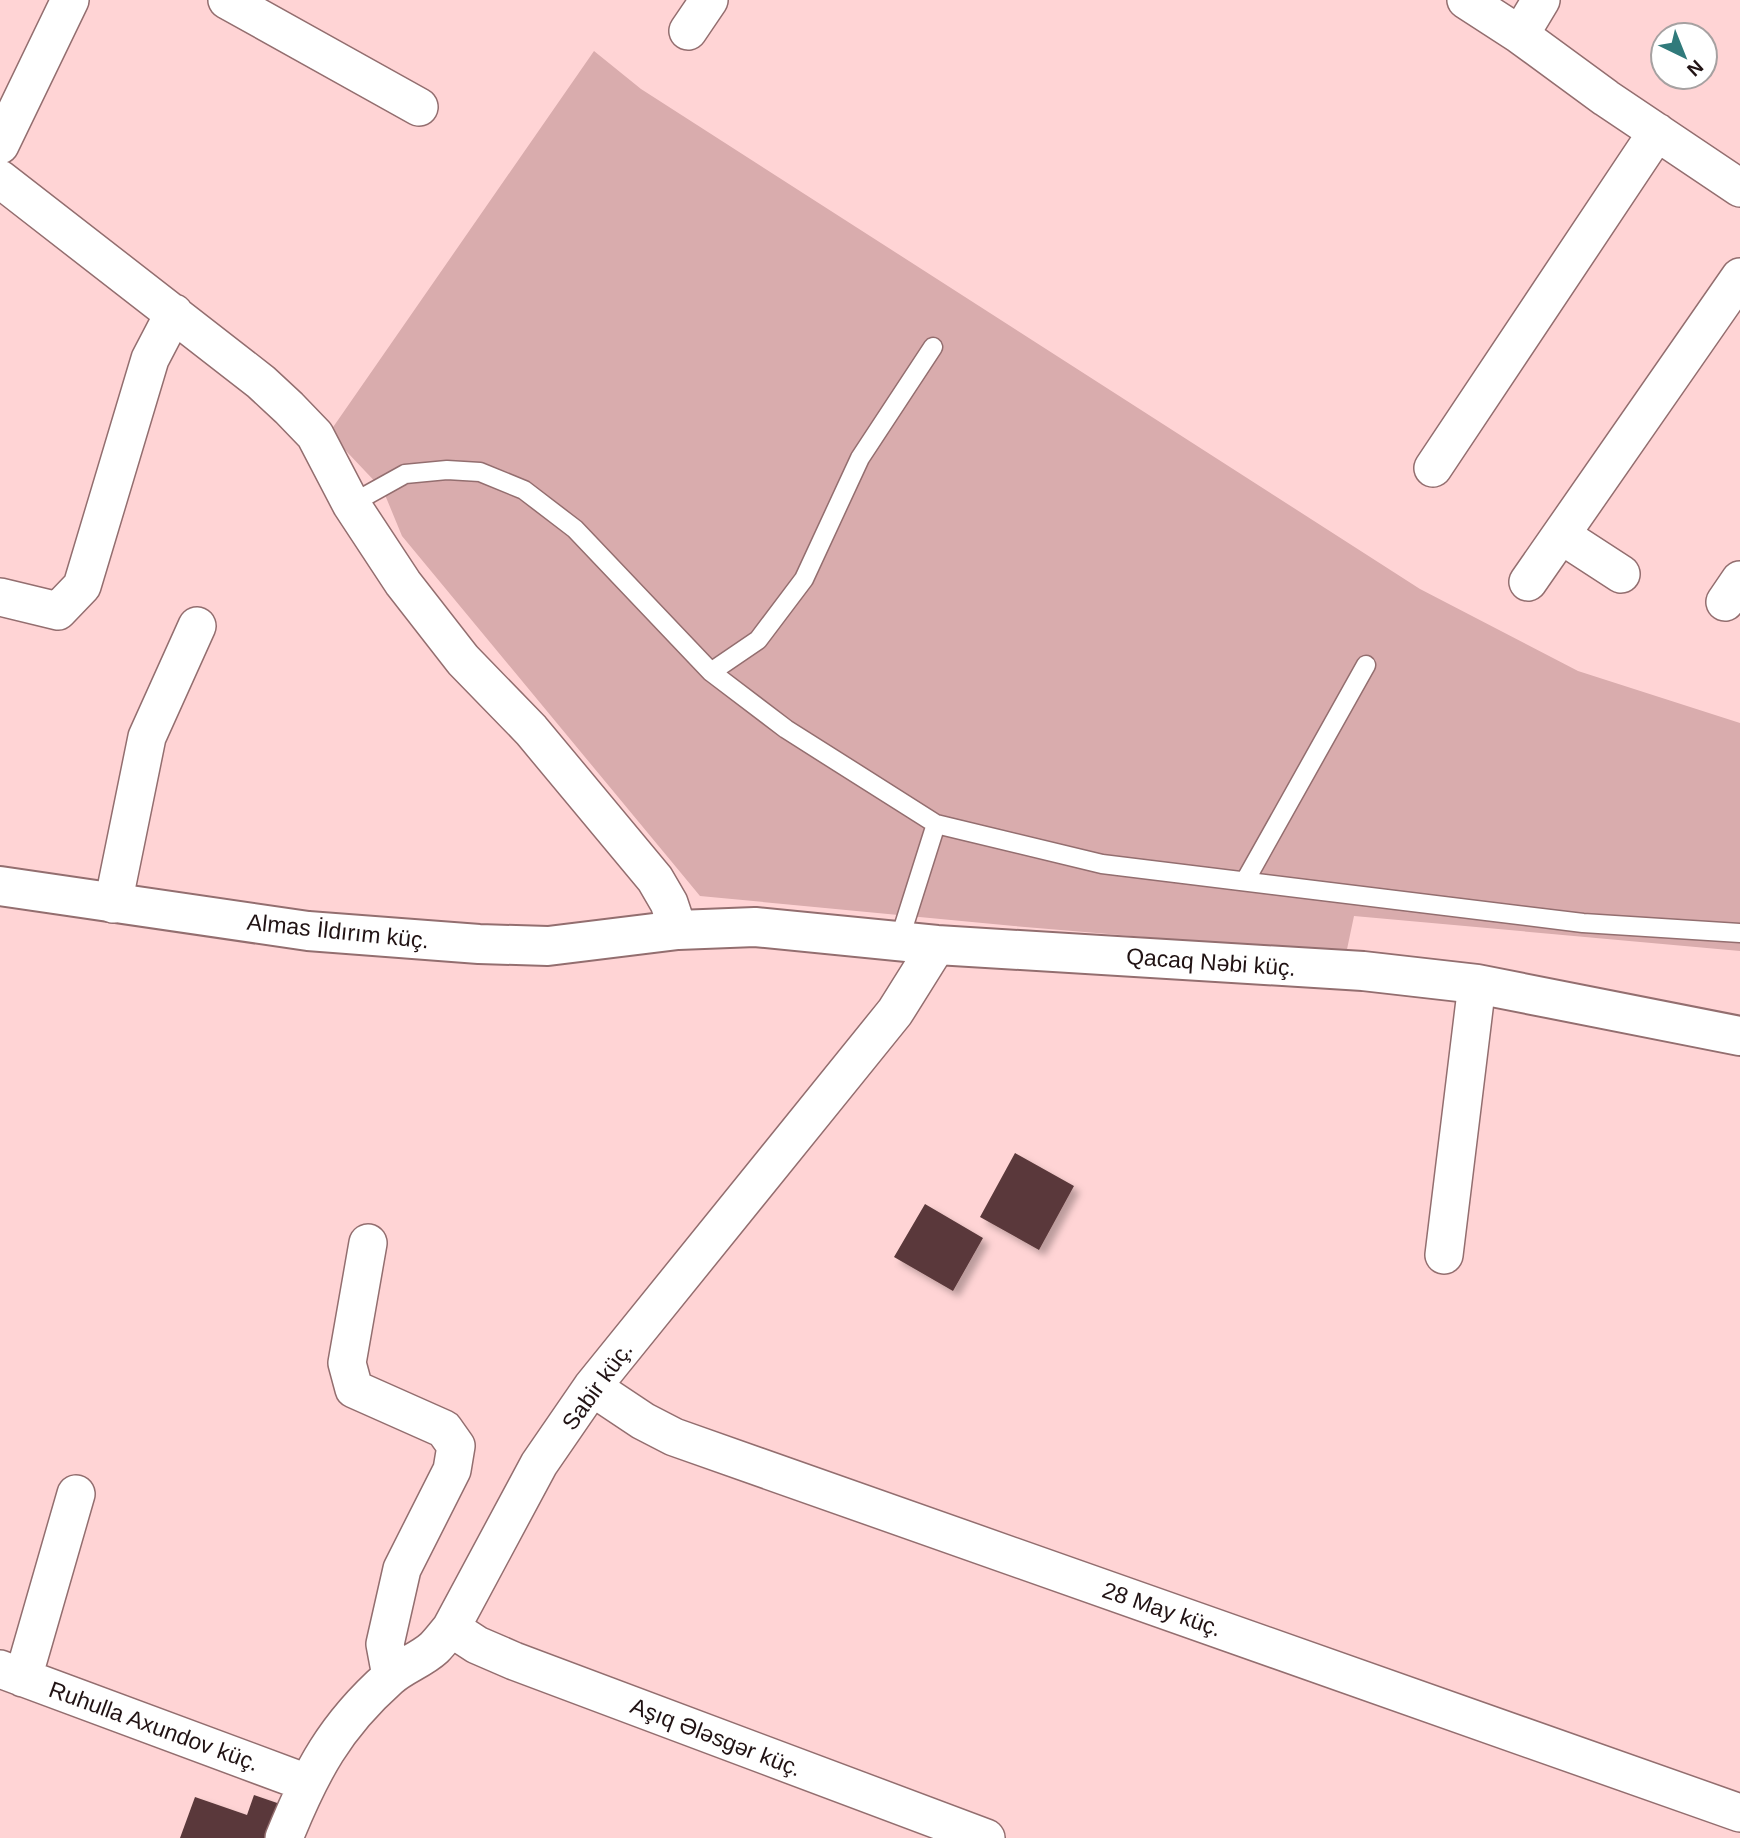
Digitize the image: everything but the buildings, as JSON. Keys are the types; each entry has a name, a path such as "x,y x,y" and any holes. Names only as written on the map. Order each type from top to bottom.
{"street":[{"path":"0,145 70,0"},
{"path":"227,0 419,107"},
{"path":"688,32 709,0"},
{"path":"1466,0 1740,188"},
{"path":"1520,35 1541,0"},
{"path":"1433,468 1657,132"},
{"path":"0,179 174,313 261,382 289,408 314,436 351,504 403,583 463,660 531,730 655,878 669,903 678,930"},
{"path":"1528,582 1740,277"},
{"path":"0,597 58,611 82,586 150,359 174,313"},
{"path":"1560,535 1621,574"},
{"path":"113,904 147,737 197,626"},
{"name":"Almas İldırım küç.","path":"0,886 308,931 479,944 548,946 678,930"},
{"name":"Qacaq Nəbi küç.","path":"678,930 755,928 937,945 1363,971 1477,984 1740,1036"},
{"name":"Sabir küç.","path":"287,1837 307,1783 327,1747 357,1709 391,1675 433,1649 451,1628 539,1464 592,1387 895,1012 937,945"},
{"path":"1444,1255 1477,984"},
{"path":"369,1243 347,1363 354,1389 444,1429 456,1446 452,1470 402,1569 385,1644 391,1675"},
{"name":"28 May küç.","path":"592,1387 643,1421 674,1437 1740,1812"},
{"path":"12,1674 76,1494"},
{"name":"Aşıq Ələsgər küç.","path":"451,1628 477,1645 514,1661 986,1838"},
{"name":"Ruhulla Axundov küç.","path":"12,1674 307,1783"}],"lane":[{"path":"711,672 758,640 804,579 860,458 933,347"},
{"path":"351,504 405,474 447,470 480,472 524,490 575,529 711,672 786,729 936,824 1102,864 1583,923 1740,933"},
{"path":"1245,881 1366,665"},
{"path":"899,941 936,824"}],"shaded area":[{"path":"594,51 641,89 1420,589 1578,671 1740,723 1740,951 1354,916 1346,954 700,896 402,536 383,490 329,433"}]}
